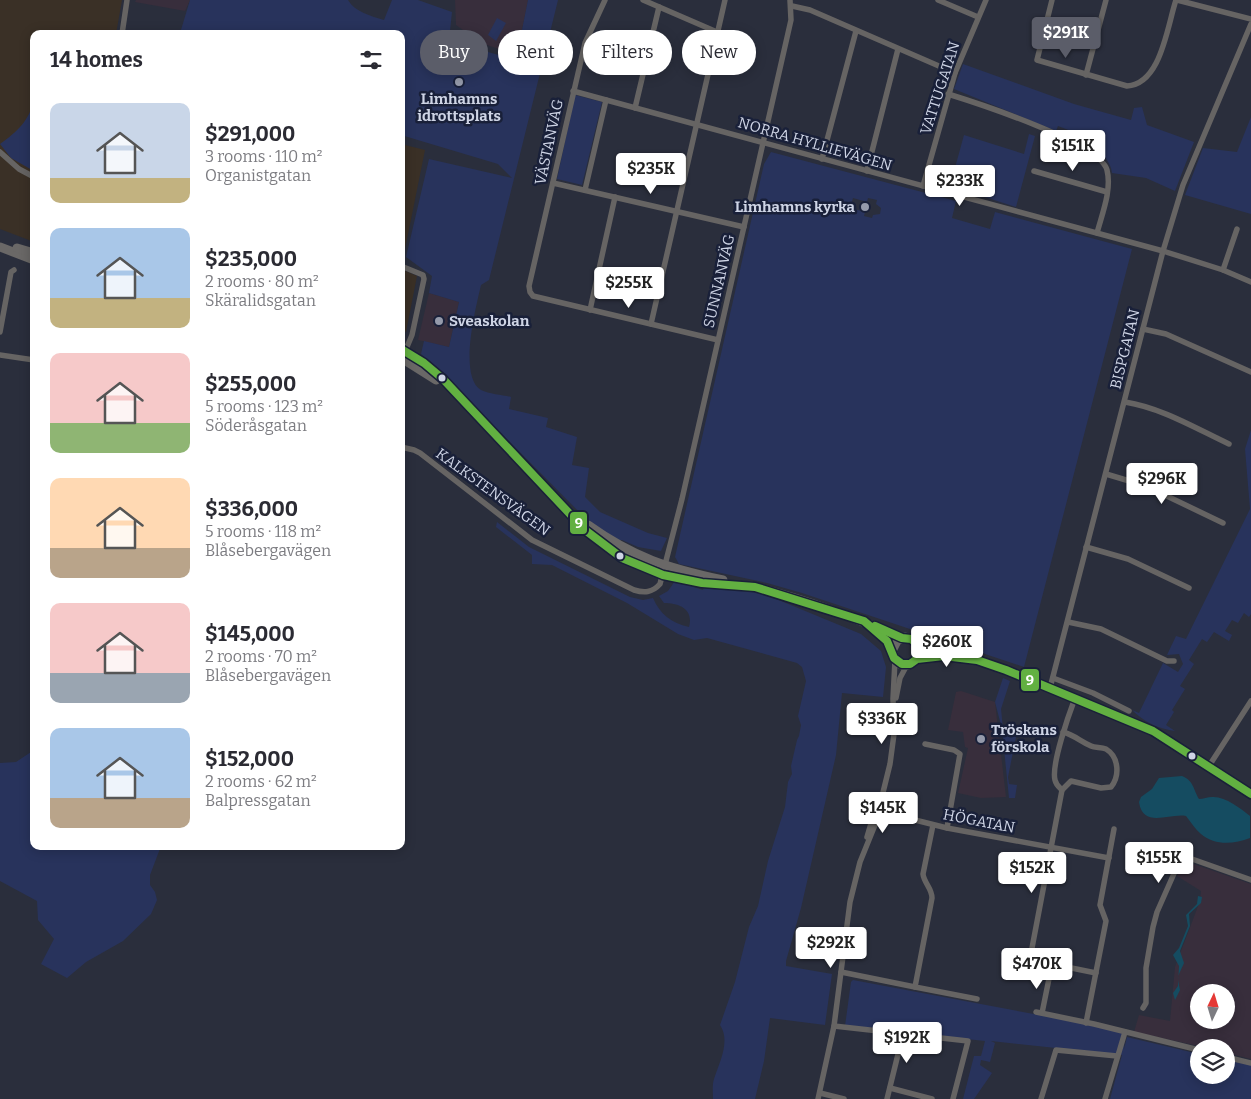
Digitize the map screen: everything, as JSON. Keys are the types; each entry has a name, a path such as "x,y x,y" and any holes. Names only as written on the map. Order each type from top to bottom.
{"main road":[{"path":"0,242 30,252"},
{"path":"0,247 30,258"},
{"path":"405,357 462,400 603,545 622,558 702,583 755,587 864,622 902,638 911,639 918,645 953,652 977,660 1153,731 1251,794"},
{"path":"864,622 887,642 895,660 899,663 907,665 917,659 944,656 977,660"},
{"path":"892,651 895,643 902,638"},
{"path":"917,659 918,645"}],"street":[{"path":"123,30 127,0"},
{"name":"VÄSTANVÄG","path":"590,310 532,296 529,286 572,92 585,43 605,0"},
{"path":"643,0 712,30"},
{"path":"717,30 724,0"},
{"path":"938,0 978,18"},
{"name":"VATTUGATAN","path":"923,186 955,73 986,0"},
{"path":"1052,0 1037,60 1126,86 1142,82 1154,69 1176,0 1251,19"},
{"path":"1086,75 1106,0"},
{"path":"791,3 955,73"},
{"name":"SUNNANVÄG","path":"664,570 744,227 790,20 791,3"},
{"path":"635,108 659,7"},
{"name":"BISPGATAN","path":"1050,688 1163,251 1183,186 1251,24"},
{"path":"822,159 856,30"},
{"path":"866,171 898,49"},
{"path":"651,324 707,75"},
{"name":"NORRA HYLLIEVÄGEN","path":"572,92 1163,251 1222,270 1251,282"},
{"path":"948,94 1076,143 1102,160 1107,168 1107,192 1097,233"},
{"path":"585,190 606,100"},
{"path":"0,152 19,169 30,175"},
{"path":"1034,171 1107,192"},
{"path":"552,183 744,227"},
{"path":"615,197 590,310 718,340"},
{"path":"1222,270 1237,229"},
{"path":"405,267 419,272 423,275 424,279 412,335 405,349"},
{"path":"0,332 11,272 14,270"},
{"path":"1143,329 1166,334 1251,372"},
{"path":"0,355 30,359"},
{"path":"1125,402 1150,407 1229,444"},
{"name":"KALKSTENSVÄGEN","path":"405,448 420,454 532,540 604,576 634,590 647,592 656,589 660,584 664,570"},
{"path":"1106,474 1146,486 1223,523"},
{"path":"1086,547 1128,559 1189,588"},
{"path":"1068,622 1101,629 1168,661 1174,661"},
{"path":"844,1099 819,1096 834,1026 850,902 886,785 894,734 895,660"},
{"path":"894,707 900,678 907,665"},
{"path":"1053,678 1093,693 1129,710"},
{"path":"1062,790 1056,784 1054,778 1063,732 1075,698"},
{"path":"1210,766 1251,701"},
{"path":"1063,732 1076,736 1091,746 1106,750 1116,761 1118,767 1114,783 1111,787 1101,788 1071,781 1062,790 1032,948 1036,955 1052,964 1096,973"},
{"path":"924,744 954,750 960,754 947,828"},
{"name":"HÖGATAN","path":"876,814 903,817 947,828 1109,858"},
{"path":"915,988 932,898 932,891 923,878 923,874 933,825"},
{"path":"1086,1022 1106,920 1100,905 1114,829"},
{"path":"1143,1008 1146,1002 1146,968 1153,927 1157,912 1180,860 1185,858 1192,859 1251,880"},
{"path":"1052,964 1039,1013 1086,1022 1190,1048"},
{"path":"841,972 977,1000"},
{"path":"834,1026 968,1041 953,1099"},
{"path":"1105,1099 1125,1032"},
{"path":"887,1099 903,1034"},
{"path":"1041,1099 1056,1050 1118,1056"},
{"path":"1235,1059 1251,1062"},
{"path":"890,1088 932,1099"}],"shaded area":[{"path":"0,0 122,0 117,30 30,30 30,240 0,229"},
{"path":"136,0 190,0 185,11 135,2"},
{"path":"190,0 348,0 359,11 384,20 392,0 418,0 452,12 450,30 420,30 420,75 488,75 488,52 498,55 498,75 540,75 489,280 481,285 470,340 471,371 474,382 481,390 511,397 509,409 548,418 546,427 577,437 572,465 589,468 585,497 600,512 648,533 667,538 661,551 638,547 622,540 615,540 585,518 421,354 424,341 449,347 459,302 429,293 432,276 406,257 429,159 512,178 498,164 405,136 405,30 181,30"},
{"path":"455,0 528,0 522,30 498,30 498,49 488,45 488,30 463,30 456,25"},
{"path":"528,0 558,0 551,30 522,30"},
{"path":"497,18 506,23 502,30 498,30 496,41 488,35"},
{"path":"963,64 1074,104 1131,120 1134,108 1142,107 1147,125 1194,142 1175,191 1146,178 1112,173 1103,155 1087,143 1089,138 1058,126 1056,131 954,89"},
{"path":"575,95 602,102 582,185 557,179"},
{"path":"30,111 30,169 11,158 0,144 22,125"},
{"path":"1251,117 1251,214 1185,195 1203,148 1237,152"},
{"path":"1029,134 1035,136 1016,207 950,186 964,135 1024,154"},
{"path":"405,145 425,150 405,249"},
{"path":"771,152 956,201 952,218 990,229 995,212 1132,249 1024,667 802,593 767,583 679,564 675,557 764,164","holes":["853,198 867,202 868,198 877,200 876,204 881,208 880,214 873,215 872,218 864,216 865,212 850,208"]},
{"path":"405,271 417,276 405,331"},
{"name":"Sveaskolan","path":"429,293 459,302 449,347 418,340"},
{"path":"1251,430 1251,614 1249,617 1244,613 1238,623 1232,620 1225,631 1232,635 1229,641 1214,632 1207,642 1202,639 1189,660 1194,664 1180,686 1185,689 1172,710 1174,712 1166,725 1175,731 1163,729 1147,721 1132,710 1139,713 1163,663 1178,672 1183,664 1179,654 1167,655 1176,636 1186,639 1250,509 1245,449"},
{"path":"497,522 529,547 630,597 643,600 653,598 659,609 667,617 683,625 689,627 690,621 687,611 675,604 664,603 659,596 668,591 675,581 703,590 704,587 716,586 764,594 861,634 881,651 886,667 883,697 842,693 836,755 801,908 786,961 786,966 832,974 825,1025 770,1018 764,1061 755,1099 713,1099 713,1084 724,1045 723,1031 720,1025 735,982 749,927 758,906 768,861 785,807 788,782 792,774 791,766 801,725 798,716 806,681 802,667 797,663 707,638 694,640 678,634 627,603 552,565 532,564 532,555 496,527"},
{"path":"1003,678 1010,681 1001,709 1003,729 1017,732 1008,777 1009,784 1017,785 1015,798 1009,798 1002,729 995,702"},
{"name":"Tröskans förskola","path":"961,691 995,702 1006,797 981,798 958,793 968,748 965,747 963,732 948,730 956,692"},
{"path":"30,753 30,850 159,850 150,875 150,885 155,892 157,900 151,914 123,941 86,962 67,978 41,964 54,939 38,920 37,901 0,881 0,763 16,762"},
{"path":"1182,776 1191,783 1199,799 1222,798 1250,816 1250,838 1231,843 1212,841 1201,834 1186,816 1151,818 1141,810 1139,802 1141,797 1152,789 1159,778"},
{"path":"1185,861 1251,884 1251,1059 1235,1055 1235,1039 1190,1039 1190,1044 1134,1032 1139,1015 1170,1021 1175,967 1200,901 1201,891 1177,876"},
{"path":"1198,896 1202,897 1201,903 1189,914 1190,926 1180,951 1184,963 1178,978 1179,966 1173,955 1179,948 1188,926 1186,915 1197,904"},
{"path":"1178,978 1180,990 1175,1000 1173,993 1178,986"},
{"path":"853,980 1119,1030 1125,1032 1124,1049 1127,1037 1190,1052 1190,1084 1235,1084 1235,1062 1251,1065 1251,1099 1110,1099 1122,1055 991,1041 995,1043 990,1062 981,1060 980,1065 992,1073 974,1099 963,1099 974,1056 981,1056 985,1041 845,1026 851,982"}],"transit line":[{"name":"9","path":"405,351 424,363 443,379 585,530 622,558 663,575 702,583 755,587 864,621 887,641 894,658 902,664 910,664 917,659 944,656 977,660 1006,670 1153,731 1251,794"},
{"name":"9","path":"875,626 902,638 911,639 923,648 946,651"}],"place":[{"name":"Limhamns idrottsplats","path":"459,82"},
{"name":"Limhamns kyrka","path":"865,207"},
{"name":"Sveaskolan","path":"439,321"},
{"name":"Tröskans förskola","path":"981,739"}]}
